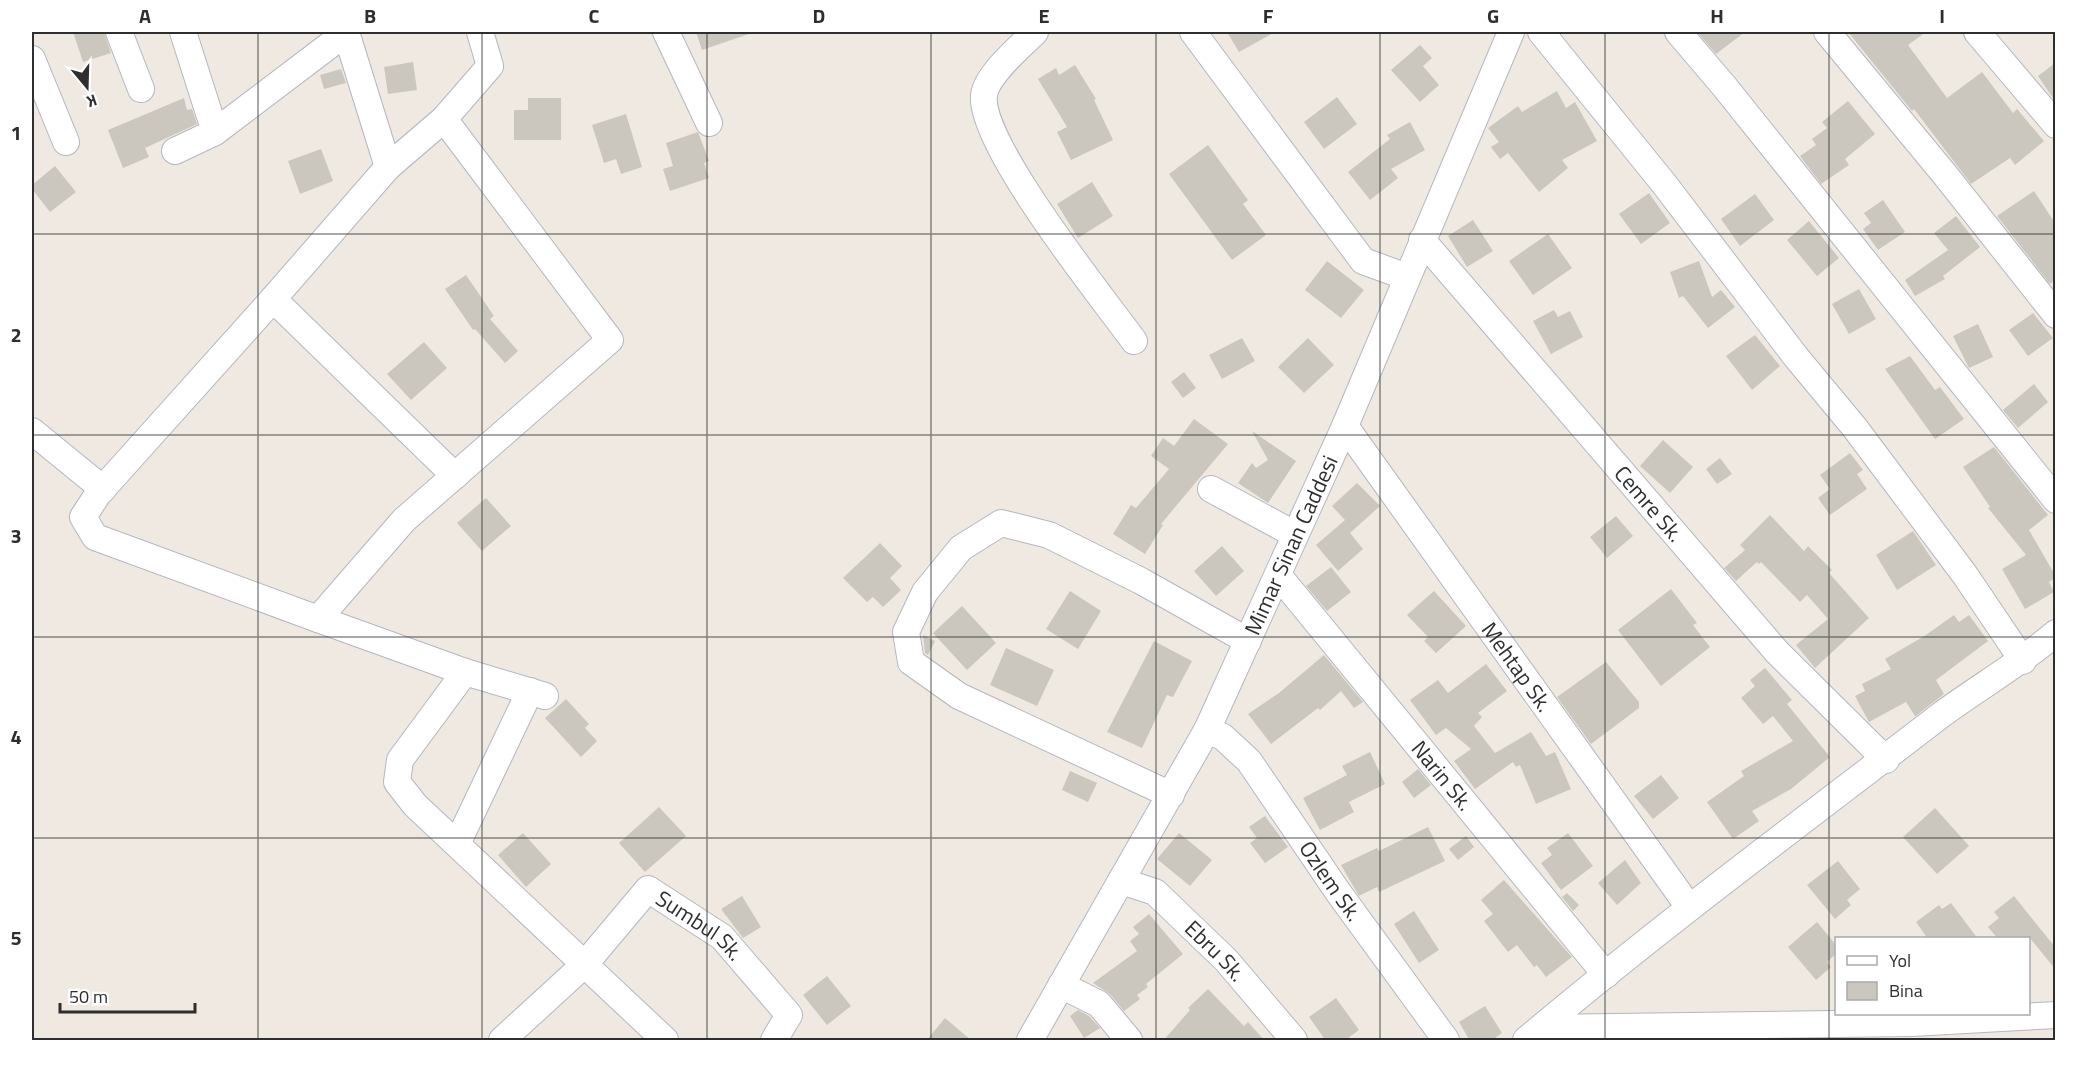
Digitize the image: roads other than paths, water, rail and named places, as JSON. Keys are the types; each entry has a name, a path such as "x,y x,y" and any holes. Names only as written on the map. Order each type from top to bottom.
{"street":[{"path":"119,32 141,89"},
{"path":"183,32 215,132"},
{"path":"175,151 215,132 346,32 388,167"},
{"path":"457,844 538,694 465,672 94,537 83,517 103,489 388,167 444,118 490,66 480,32"},
{"path":"666,32 710,123"},
{"path":"1035,32 996,72 984,94 987,118 1026,194 1134,341"},
{"path":"1193,32 1363,261 1407,277"},
{"name":"Mimar Sinan Caddesi","path":"1030,1041 1207,730 1279,576 1294,534 1346,426 1511,32"},
{"path":"1541,32 1665,185 1796,357 1856,428 1965,575 2023,661"},
{"path":"1678,32 1724,86 2055,500"},
{"path":"1827,32 1946,176 2055,315"},
{"path":"1977,32 2055,125"},
{"path":"32,58 66,142"},
{"path":"318,620 404,520 610,340 444,118"},
{"name":"Cemre Sk.","path":"1422,240 1777,652 1886,760"},
{"path":"273,299 455,476"},
{"name":"Mehtap Sk.","path":"1346,426 1689,907"},
{"path":"32,431 103,489"},
{"path":"1211,489 1294,534"},
{"path":"1172,795 959,696 911,662 906,632 925,592 961,548 1001,523 1049,536 1141,581 1248,641"},
{"name":"Narin Sk.","path":"1279,576 1606,975"},
{"path":"1534,1034 1689,907 1886,760 1943,714 2023,661 2055,633"},
{"path":"465,672 400,760 397,782 415,804 665,1041"},
{"name":"Ozlem Sk.","path":"1207,730 1222,737 1249,761 1338,892 1446,1041"},
{"name":"Ebru Sk.","path":"1121,881 1155,892 1226,960 1294,1041"},
{"name":"Sumbul Sk.","path":"585,964 648,889 722,937 789,1015 774,1041"},
{"path":"502,1041 585,964"},
{"path":"1061,985 1099,1004 1129,1041"},
{"path":"1534,1034 1920,1032 2055,1015"}]}
